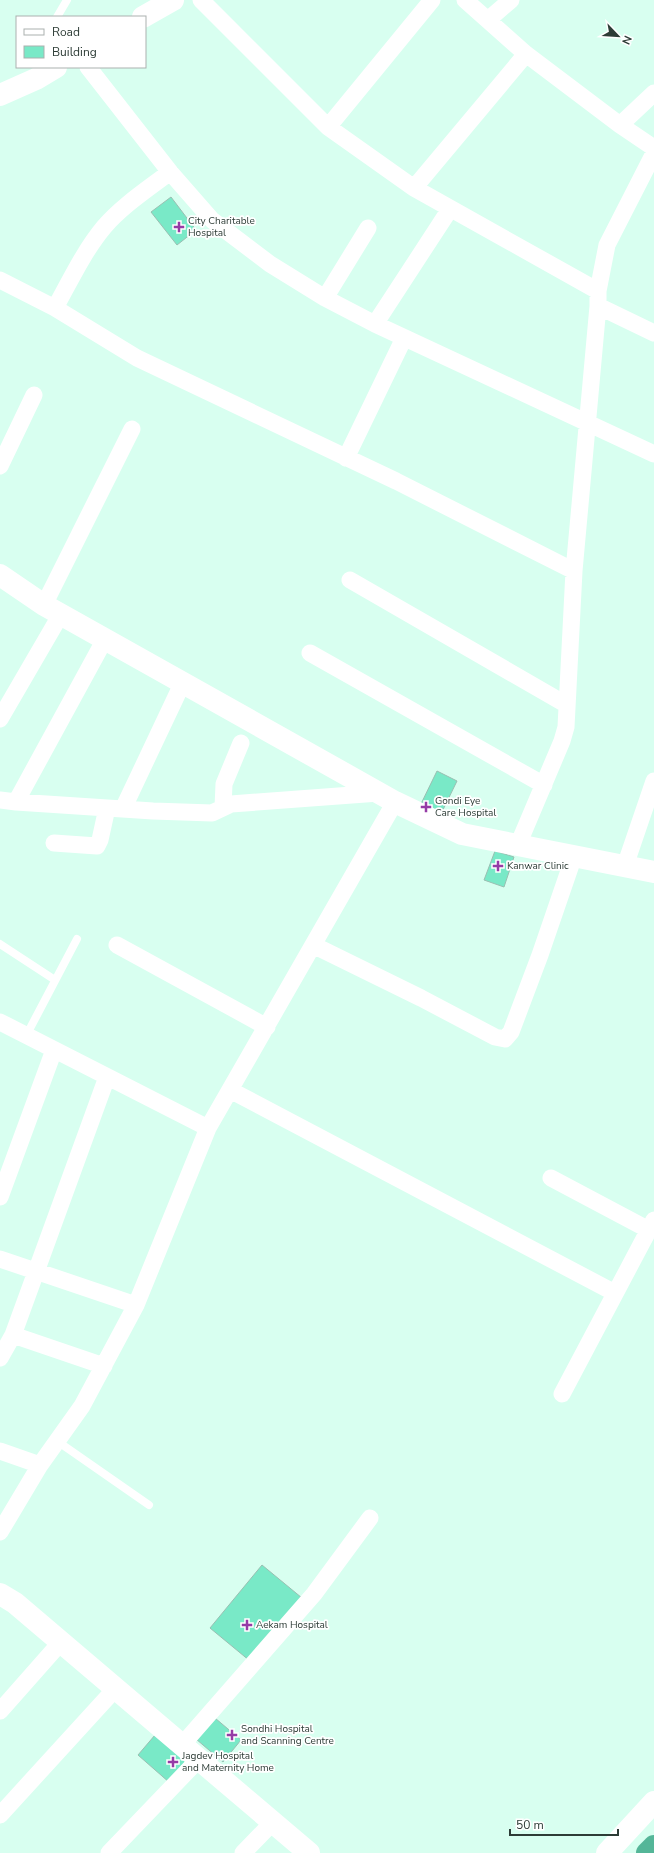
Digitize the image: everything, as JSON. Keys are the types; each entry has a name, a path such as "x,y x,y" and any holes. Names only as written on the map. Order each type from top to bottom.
{"highway":[{"path":"648,1853 654,1846"}],"street":[{"path":"145,16 173,0"},
{"path":"201,0 328,127 414,188 654,333"},
{"path":"328,127 432,0"},
{"path":"465,0 489,19 526,54 620,125 654,148"},
{"path":"489,19 511,0"},
{"path":"414,188 526,54"},
{"path":"0,95 37,73 53,68"},
{"path":"89,68 170,172 212,220 270,264 325,298 375,324 654,454"},
{"path":"620,125 654,93"},
{"path":"518,845 565,734 574,571 598,299 607,245 654,153"},
{"path":"55,308 88,251 104,227 123,209 170,172"},
{"path":"375,324 450,209"},
{"path":"325,298 368,228"},
{"path":"0,280 55,308 137,358 346,458 574,571"},
{"path":"346,458 404,338"},
{"path":"0,466 34,395"},
{"path":"0,719 52,610 132,429"},
{"path":"0,575 52,610 387,797 462,834 654,872"},
{"path":"350,580 567,705"},
{"path":"105,639 8,801 212,813 231,804 387,797"},
{"path":"310,653 544,785"},
{"path":"54,843 97,846 115,808 183,682"},
{"path":"223,807 224,784 241,742"},
{"path":"625,866 654,782"},
{"path":"0,1532 40,1465 82,1406 104,1366 136,1305 208,1128 313,945 387,797"},
{"path":"313,945 421,998 495,1038 505,1039 511,1032 540,955 574,856"},
{"path":"117,945 266,1027"},
{"path":"0,1022 208,1128"},
{"path":"0,1197 54,1050"},
{"path":"0,1357 13,1335 107,1076"},
{"path":"230,1090 615,1293"},
{"path":"551,1178 651,1225 562,1394"},
{"path":"0,1259 136,1305"},
{"path":"13,1335 104,1366"},
{"path":"0,1451 40,1465"},
{"path":"182,1745 314,1594 370,1518"},
{"path":"0,1594 15,1603 309,1853"},
{"path":"0,1711 61,1642"},
{"path":"0,1815 116,1688"},
{"path":"109,1853 199,1759"},
{"path":"607,1853 654,1802"},
{"path":"242,1853 273,1822"}],"lane":[{"path":"58,16 67,0"},
{"path":"26,1036 77,939"},
{"path":"0,944 55,980"},
{"path":"57,1441 149,1505"}],"building":[{"path":"171,197 196,230 177,245 151,212"},
{"path":"437,771 457,781 438,820 418,810"},
{"path":"495,851 514,857 504,887 484,880"},
{"path":"262,1565 302,1598 250,1661 210,1628"},
{"path":"215,1718 241,1740 223,1762 196,1739"},
{"path":"155,1735 187,1762 170,1783 138,1755"}],"place":[{"name":"City Charitable Hospital","path":"179,227"},
{"name":"Gondi Eye Care Hospital","path":"426,807"},
{"name":"Kanwar Clinic","path":"498,866"},
{"name":"Aekam Hospital","path":"247,1625"},
{"name":"Sondhi Hospital and Scanning Centre","path":"232,1735"},
{"name":"Jagdev Hospital and Maternity Home","path":"173,1762"}]}
